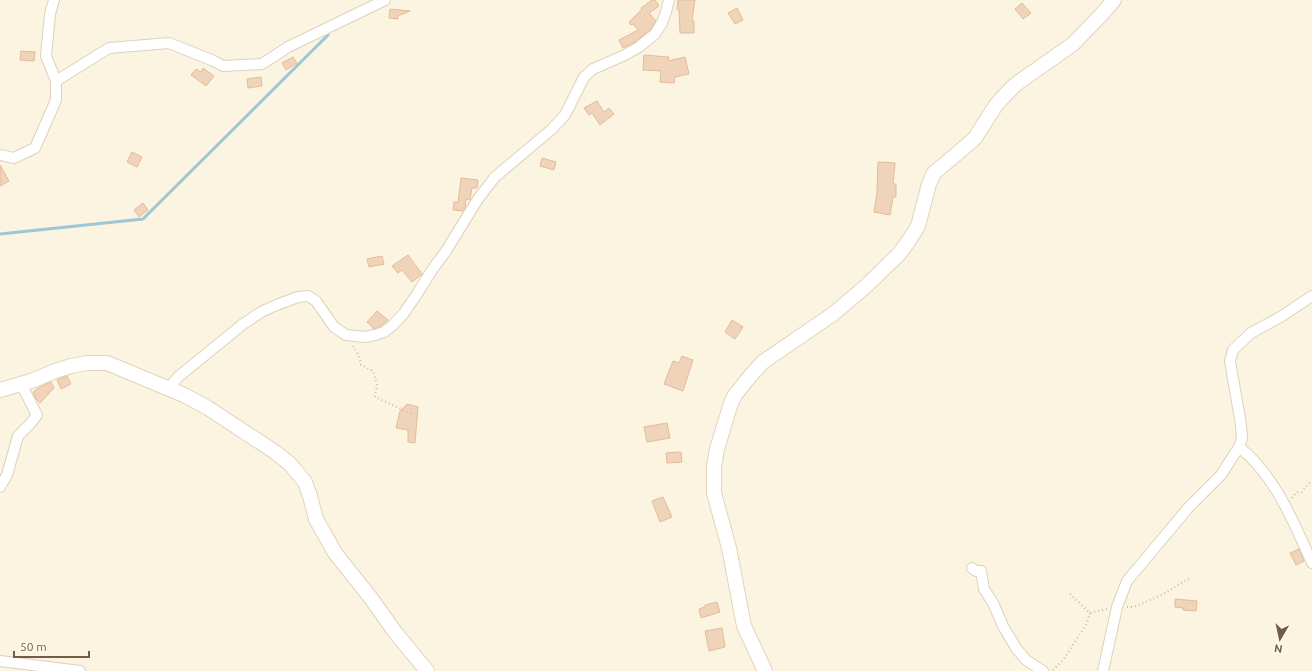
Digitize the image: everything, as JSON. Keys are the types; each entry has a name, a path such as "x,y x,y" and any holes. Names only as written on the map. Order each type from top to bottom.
{"main road":[{"path":"765,671 744,626 729,548 714,493 714,467 717,449 733,399 741,387 763,362 833,314 866,287 899,254 918,226 929,184 934,173 975,138 996,105 1016,84 1073,44 1114,0"},
{"path":"0,390 34,380 71,366 87,363 107,363 169,388 208,408 275,452 296,470 305,482 316,519 335,553 370,597 395,632 427,671"}],"street":[{"path":"0,155 14,158 35,148 56,100 56,81 46,56 50,14 54,0"},
{"path":"56,81 109,48 169,43 214,60 223,66 262,64 288,47 385,0"},
{"path":"169,388 178,378 243,324 263,311 298,297 308,296 316,301 334,328 346,334 365,337 384,332 404,313 446,251 478,199 495,177 552,129 565,115 584,77 593,69 639,47 655,34 662,23 668,0"},
{"path":"1103,671 1117,607 1127,581 1190,507 1221,475 1239,448 1242,438 1241,425 1230,361 1233,350 1251,333 1282,316 1312,296"},
{"path":"0,487 7,475 18,436 37,415 21,384"},
{"path":"1239,448 1250,456 1284,503 1312,563"},
{"path":"972,568 976,571 981,571 984,589 993,603 1003,626 1016,648 1026,660 1043,671"},
{"path":"0,661 80,671"}],"path":[{"path":"346,334 359,356 361,365 373,371 377,385 375,397 412,414"},
{"path":"1284,503 1292,499 1297,492 1302,492 1309,484 1312,483"},
{"path":"1052,671 1064,659 1087,623 1090,613"}],"building":[{"path":"652,0 655,0 659,6 649,13 656,21 650,30 635,42 623,48 619,40 638,30 629,22 642,9 641,8"},
{"path":"678,0 695,0 692,21 694,21 694,33 680,33 679,10 677,9"},
{"path":"1022,3 1031,13 1023,19 1015,9"},
{"path":"737,8 743,20 735,24 728,13"},
{"path":"390,9 410,11 398,16 398,19 389,18"},
{"path":"21,51 35,52 34,61 20,60"},
{"path":"644,55 669,57 668,61 685,57 689,74 675,77 674,83 660,82 661,71 643,70"},
{"path":"293,57 297,63 286,70 282,63"},
{"path":"203,68 214,76 206,86 191,75 196,69 201,72"},
{"path":"261,77 262,86 248,88 247,79"},
{"path":"597,101 604,112 609,108 614,114 600,125 592,113 589,115 584,108"},
{"path":"132,152 142,157 137,167 127,162"},
{"path":"542,158 556,162 554,170 540,166"},
{"path":"878,162 895,163 893,184 896,184 896,197 893,197 890,215 874,212 877,192"},
{"path":"0,165 9,181 0,186"},
{"path":"461,178 478,180 477,188 472,188 470,200 466,199 465,208 463,211 453,210 454,202 458,202"},
{"path":"143,203 148,210 139,217 134,210"},
{"path":"408,255 422,274 412,282 402,270 398,273 392,266"},
{"path":"382,256 384,264 369,267 367,259"},
{"path":"377,311 388,320 381,326 374,329 367,322"},
{"path":"732,320 743,327 735,339 725,332"},
{"path":"682,356 693,360 683,391 664,384 673,361 679,363"},
{"path":"67,376 71,384 61,389 57,380"},
{"path":"51,382 54,388 40,403 36,399 33,392"},
{"path":"407,404 418,407 415,443 408,442 408,430 396,428 400,411"},
{"path":"667,423 670,438 647,442 644,427"},
{"path":"681,452 682,462 667,463 666,453"},
{"path":"663,497 672,517 660,522 652,501"},
{"path":"1299,549 1304,561 1296,565 1290,553"},
{"path":"1175,599 1197,601 1196,611 1183,610 1183,608 1175,607"},
{"path":"717,602 720,612 701,618 699,609 705,607 705,605"},
{"path":"722,628 725,647 709,651 705,631"}],"waterway":[{"path":"0,234 143,219 328,35"}]}
